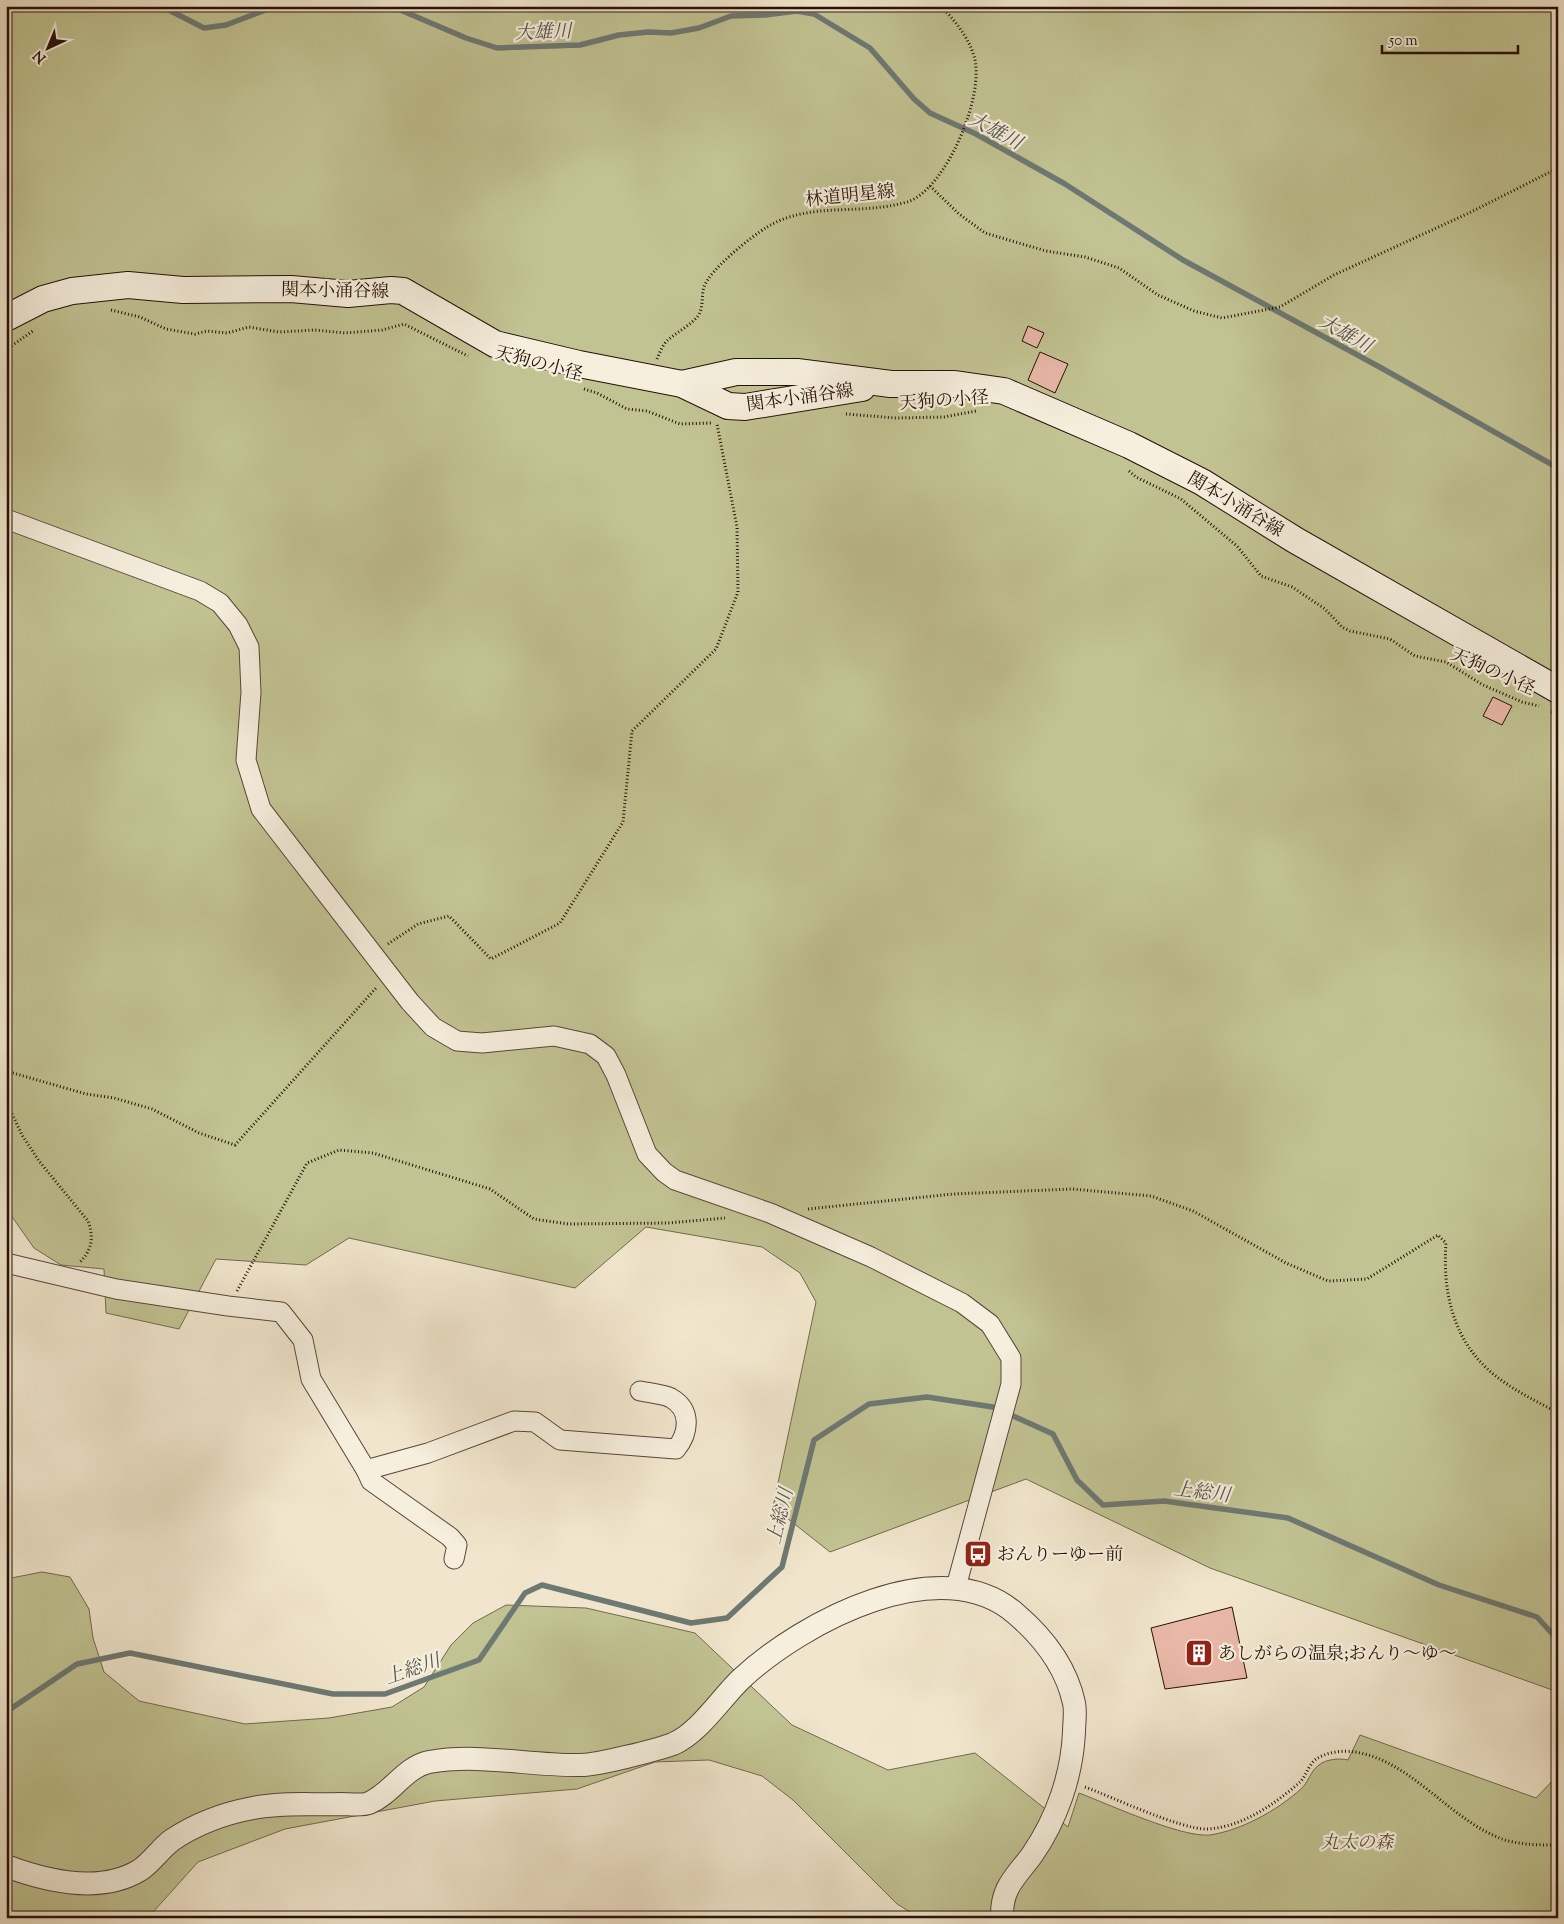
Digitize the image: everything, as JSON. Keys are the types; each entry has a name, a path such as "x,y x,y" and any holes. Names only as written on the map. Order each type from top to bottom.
{"main road":[{"name":"関本小涌谷線","path":"6,318 43,300 72,292 128,285 183,290 291,289 348,294 391,290 403,291 495,344 579,364 682,384 736,372 797,372 891,384 955,384 1004,391 1129,445 1202,482 1295,540 1558,690"},
{"name":"関本小涌谷線","path":"682,384 714,411 728,406 745,407 891,384"}],"street":[{"path":"6,519 200,590 220,603 238,625 249,647 250,692 246,760 261,809 388,974 433,1027 457,1041 482,1043 554,1036 590,1044 606,1056 616,1075 647,1154 664,1172 675,1180 770,1213 871,1256 962,1303 990,1324 1011,1358 1011,1384 956,1587"},
{"path":"6,1263 116,1289 282,1312 303,1340 311,1379 371,1480 450,1537 457,1545 454,1559"},
{"path":"366,1470 428,1453 514,1421 535,1422 560,1440 676,1449 685,1438 687,1424 683,1409 670,1398 640,1391"},
{"path":"6,1866 67,1883 112,1880 141,1870 171,1841 199,1826 228,1814 256,1807 368,1804 422,1764 454,1758 585,1766 674,1743 688,1734 744,1677 796,1639 862,1603 908,1590 956,1587 991,1596 1007,1606 1035,1631 1062,1667 1075,1706 1072,1756 1066,1780 1051,1822 1032,1855 1010,1881 1002,1907 1002,1918"}],"path":[{"name":"林道明星線","path":"647,376 667,341 698,316 702,304 704,286 727,258 757,234 792,216 821,210 863,208 908,202 930,186 950,158 972,108 976,84 974,56 958,24 941,6"},
{"path":"930,186 959,214 985,233 1046,251 1085,256 1119,268 1158,295 1194,311 1222,318 1280,307 1334,276 1469,213 1558,168"},
{"name":"天狗の小径","path":"106,308 140,317 166,329 195,334 208,331 228,333 249,327 280,332 315,330 345,333 382,330 404,324 476,359"},
{"path":"6,350 40,326"},
{"name":"天狗の小径","path":"579,388 597,393 627,409 647,411 680,424 714,411 726,423"},
{"name":"天狗の小径","path":"838,414 915,418 944,417 984,410"},
{"path":"374,954 418,924 449,916 491,959 560,923 623,822 632,731 716,649 738,592 737,527 714,411"},
{"name":"天狗の小径","path":"1124,467 1136,477 1181,499 1237,546 1261,576 1292,587 1325,609 1342,627 1350,631 1390,639 1415,656 1446,662 1483,685 1558,715"},
{"path":"6,1070 86,1094 114,1098 152,1109 199,1133 235,1145 388,974"},
{"path":"6,1101 22,1135 39,1161 88,1221 93,1232 91,1247 82,1261 64,1276"},
{"path":"228,1306 307,1163 339,1150 373,1153 490,1189 534,1219 568,1224 659,1223 733,1217"},
{"path":"770,1213 953,1194 1072,1189 1151,1196 1193,1211 1286,1263 1328,1281 1367,1279 1438,1235 1446,1243 1444,1272 1453,1318 1473,1354 1503,1382 1558,1413"},
{"path":"1066,1780 1185,1825 1205,1829 1242,1821 1256,1814 1301,1780 1315,1760 1341,1751 1356,1752 1398,1770 1485,1830 1504,1839 1518,1843 1558,1845"}],"green space":[{"path":"6,6 1558,6 1558,1692 1210,1568 1026,1479 830,1552 773,1507 816,1302 800,1273 762,1247 646,1227 575,1288 349,1238 306,1265 216,1259 179,1329 106,1313 104,1269 61,1265 34,1248 6,1208"},
{"name":"丸太の森","path":"42,1572 70,1577 89,1609 93,1638 104,1672 139,1701 245,1724 329,1718 392,1707 424,1687 451,1645 473,1623 506,1605 586,1608 695,1633 792,1725 888,1770 975,1753 1068,1827 1079,1793 1164,1826 1198,1835 1210,1835 1234,1829 1281,1805 1303,1786 1316,1767 1325,1761 1348,1760 1360,1735 1536,1798 1558,1775 1558,1918 920,1918 897,1904 793,1800 762,1776 709,1760 655,1762 577,1789 435,1801 285,1829 198,1862 154,1911 151,1918 6,1918 6,1579"}],"building":[{"path":"1028,326 1044,333 1037,348 1022,341"},
{"path":"1040,352 1068,364 1055,393 1028,380"},
{"path":"1493,697 1512,706 1502,725 1483,716"},
{"name":"あしがらの温泉;おんり〜ゆ〜","path":"1232,1607 1247,1678 1165,1689 1151,1628"}],"waterway":[{"name":"大雄川","path":"161,6 204,28 226,25 276,6"},
{"name":"大雄川","path":"391,6 466,38 497,48 580,45 619,35 648,32 671,33 699,28 731,16 765,15 797,11 814,14 870,48 914,99 930,113 976,134 1065,184 1183,260 1385,370 1558,468"},
{"name":"上総川","path":"6,1712 77,1664 130,1653 333,1694 385,1694 479,1660 525,1593 542,1585 691,1623 727,1618 782,1567 814,1440 869,1404 927,1397 993,1407 1053,1434 1077,1480 1103,1505 1164,1501 1288,1518 1439,1585 1537,1617 1558,1640"}],"place":[{"name":"おんりーゆー前","path":"978,1554"},
{"name":"あしがらの温泉;おんり〜ゆ〜","path":"1199,1653"}]}
